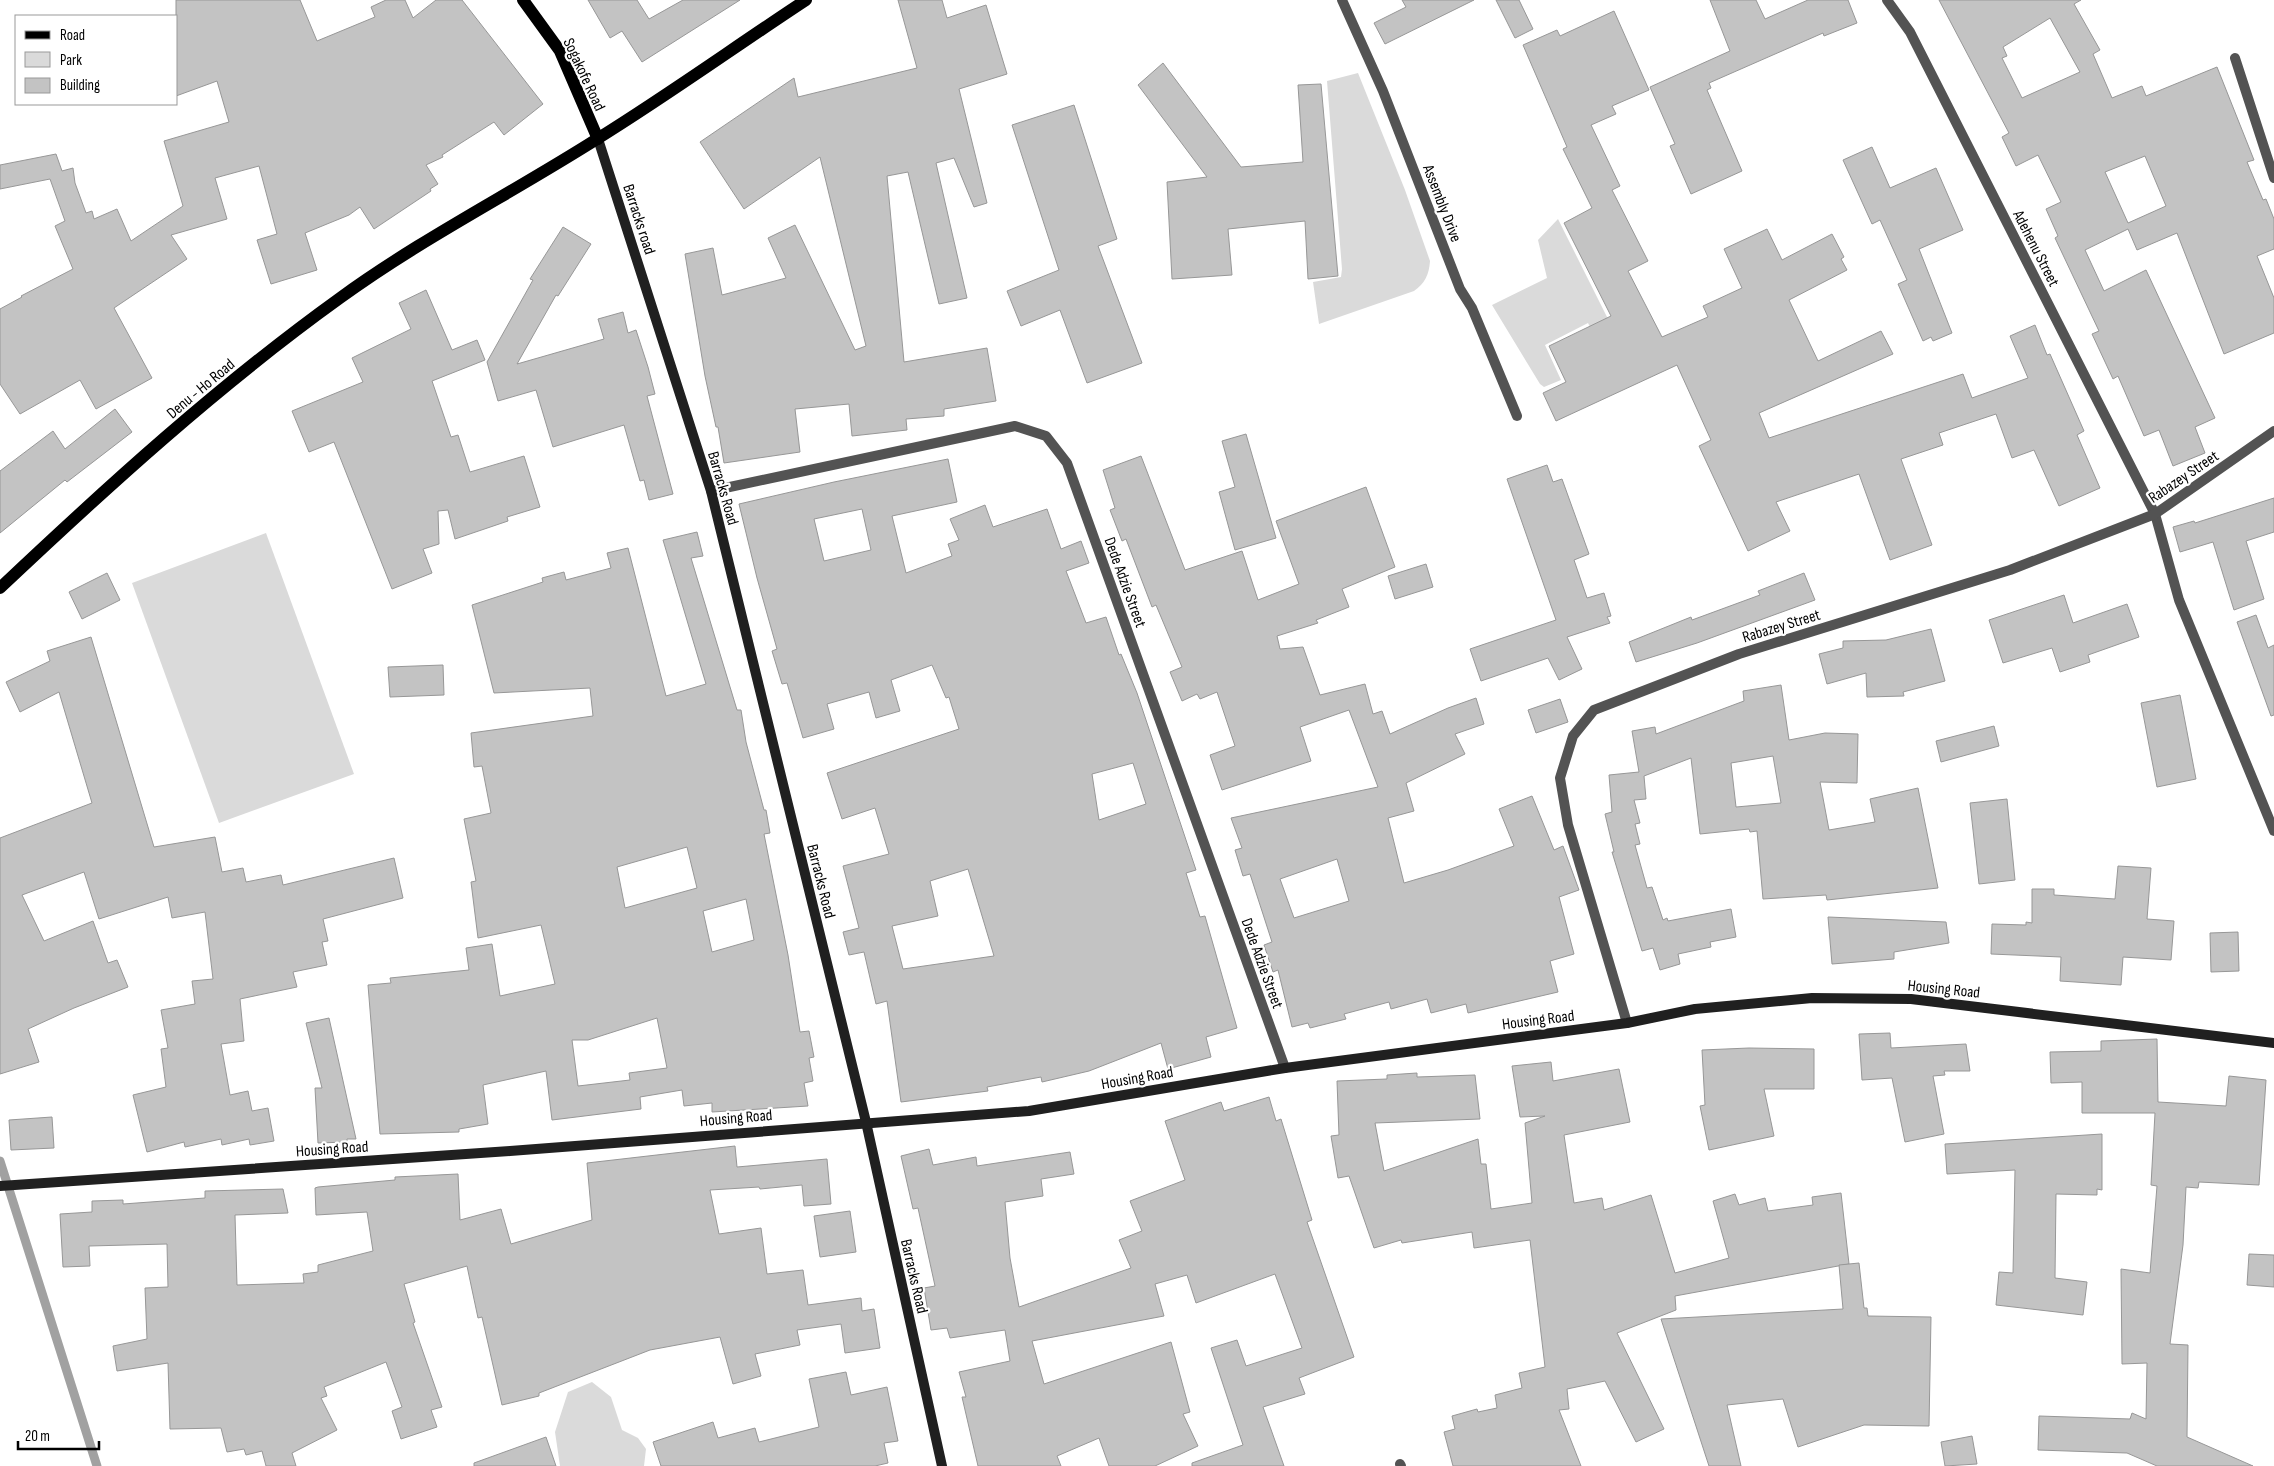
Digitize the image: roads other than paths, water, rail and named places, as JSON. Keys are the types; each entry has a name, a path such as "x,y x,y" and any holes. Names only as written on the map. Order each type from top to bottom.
{"main road":[{"name":"Sogakofe Road","path":"523,0 560,51 598,139"},
{"name":"Denu - Ho Road","path":"0,588 94,500 210,399 341,297 438,235 598,139 806,0"}],"street":[{"name":"Assembly Drive","path":"1342,0 1383,91 1460,289 1472,308 1517,416"},
{"name":"Adehenu Street","path":"1887,0 1910,32 2155,514 2179,600 2274,831"},
{"path":"2235,58 2274,178"},
{"name":"Barracks road","path":"598,139 654,309"},
{"name":"Barracks Road","path":"654,309 711,491 866,1122 942,1466"},
{"name":"Dede Adzie Street","path":"711,491 1015,426 1046,436 1067,463 1285,1068"},
{"name":"Rabazey Street","path":"1627,1023 1568,825 1560,778 1573,736 1594,710 1739,654 2010,570 2155,514 2274,431"},
{"name":"Housing Road","path":"0,1186 491,1152 1029,1111 1285,1068 1627,1023 1695,1009 1812,998 1910,998 2274,1043"}],"waterway":[{"path":"0,1161 97,1466"}]}
